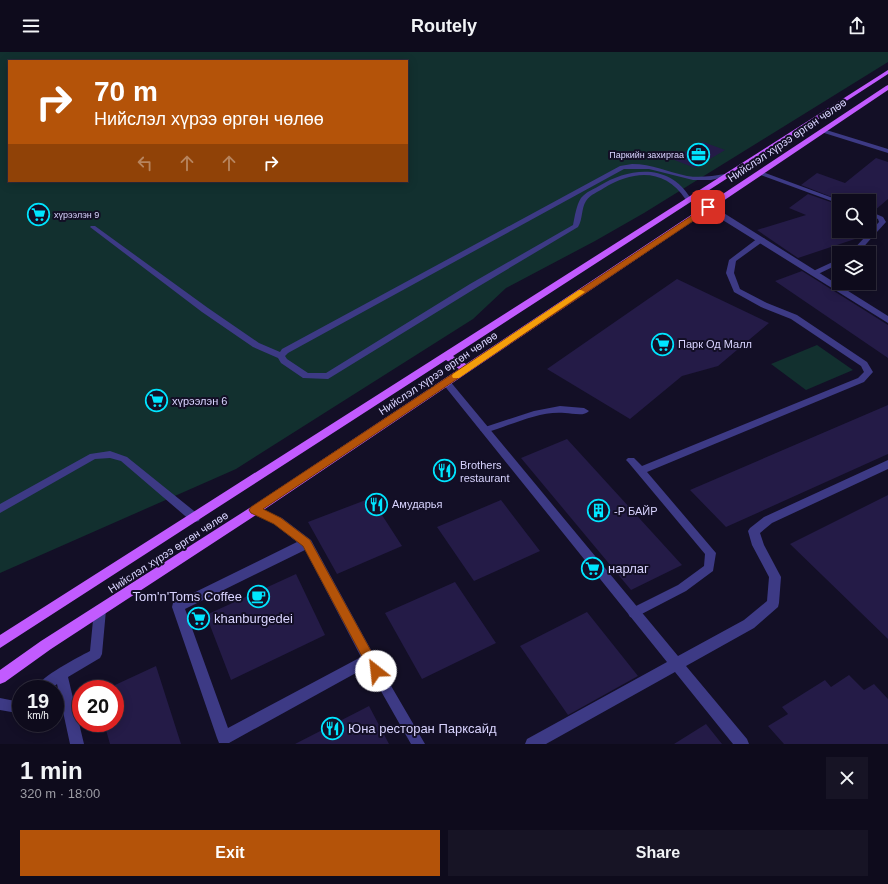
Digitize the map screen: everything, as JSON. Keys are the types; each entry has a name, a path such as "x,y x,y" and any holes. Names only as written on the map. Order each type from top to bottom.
{"main road":[{"name":"Нийслэл хүрээ өргөн чөлөө","path":"0,642 888,72"},
{"name":"Нийслэл хүрээ өргөн чөлөө","path":"0,678 46,645 255,510 888,87"},
{"path":"792,134 810,139"},
{"path":"446,356 466,369"}],"street":[{"path":"823,131 888,152"},
{"path":"708,207 886,317"},
{"path":"446,382 634,614 742,744"},
{"path":"532,744 749,624 773,603 775,577 758,545 754,531 768,520 888,464"},
{"path":"255,510 278,521 307,543 369,659 224,738 178,607 307,543"}],"lane":[{"path":"282,356 285,351 622,167 636,165 652,167 690,178 707,179 725,176"},
{"path":"760,173 832,199"},
{"path":"93,227 205,310 256,345 282,356 284,361 306,376 328,376 473,286 576,226 585,197 622,177 634,174 647,174 673,181 684,190 688,200"},
{"path":"876,216 881,218 883,222 876,229"},
{"path":"861,246 868,238"},
{"path":"641,471 861,380 869,372 864,364 794,317 737,290 730,273 733,260 761,240"},
{"path":"813,273 832,264"},
{"path":"485,430 534,414 560,409 584,411"},
{"path":"0,510 93,456 110,454 124,459 195,518"},
{"path":"631,460 711,553 709,568 682,588 634,614"},
{"path":"52,680 60,674 96,654 100,610"},
{"path":"369,659 418,744"},
{"path":"60,674 77,744"},
{"path":"0,704 12,706"}],"green space":[{"path":"0,52 888,52 888,62 644,213 595,241 506,288 473,319 236,469 0,573"},
{"path":"817,345 853,370 806,390 771,364"}],"building":[{"name":"Паркийн захиргаа","path":"703,142 725,150 695,168 672,159"},
{"path":"876,158 888,162 888,199 876,209 876,194 832,194 832,197 801,185 817,173 845,183"},
{"path":"808,194 832,203 832,238 858,238 798,258 757,230 806,215 789,208"},
{"path":"802,271 888,325 888,358 775,281"},
{"name":"Парк Од Малл","path":"677,279 769,323 718,366 682,376 630,419 547,369"},
{"path":"888,405 888,454 726,527 690,490"},
{"name":"-Р БАЙР","path":"567,439 682,565 631,590 521,458"},
{"path":"888,495 888,639 790,544"},
{"path":"371,498 402,546 337,574 308,522"},
{"path":"501,500 540,551 474,581 437,527"},
{"path":"296,574 325,635 231,680 206,615"},
{"path":"455,582 496,643 422,679 385,613"},
{"path":"587,612 638,676 568,715 520,646"},
{"path":"156,666 181,744 110,744 107,732 124,732 124,681"},
{"path":"849,675 864,690 874,684 888,699 888,744 784,744 768,726 788,714 782,707 825,680 831,687"},
{"path":"369,706 389,744 295,744"},
{"path":"706,724 722,744 674,744"}],"slow traffic":[{"path":"456,376 581,292"}],"place":[{"name":"Паркийн захиргаа","path":"699,155"},
{"name":"хүрээлэн 9","path":"38,215"},
{"name":"Парк Од Малл","path":"663,344"},
{"name":"хүрээлэн 6","path":"156,401"},
{"name":"Brothers restaurant","path":"444,471"},
{"name":"Амударья","path":"376,504"},
{"name":"-Р БАЙР","path":"599,511"},
{"name":"нарлаг","path":"593,568"},
{"name":"Tom'n'Toms Coffee","path":"258,596"},
{"name":"khanburgedei","path":"199,618"},
{"name":"Юна ресторан Парксайд","path":"332,728"}],"route":[{"path":"376,671 307,543 278,521 255,510 708,207"}]}
